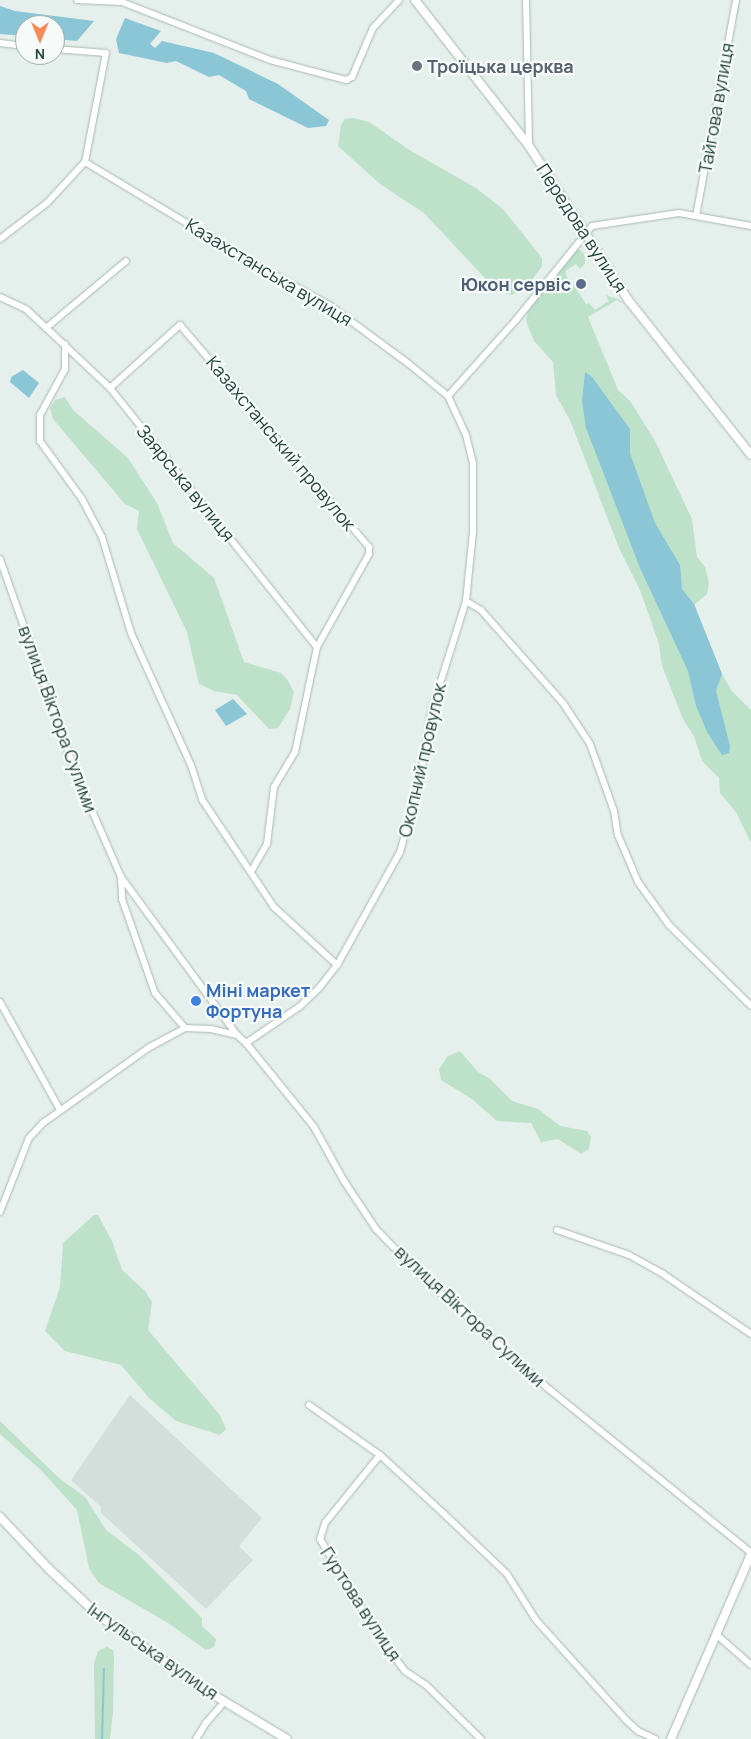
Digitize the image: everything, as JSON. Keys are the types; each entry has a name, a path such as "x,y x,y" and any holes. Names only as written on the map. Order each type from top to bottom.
{"street":[{"path":"77,0 122,2 270,60 346,80 352,77 373,28 399,0"},
{"name":"Передова вулиця","path":"415,0 529,146 629,301 751,455"},
{"path":"526,0 529,146"},
{"name":"Тайгова вулиця","path":"696,216 736,0"},
{"path":"0,43 15,45"},
{"path":"0,239 47,203 85,162 106,53 65,50"},
{"name":"Казахстанська вулиця","path":"85,162 248,260 329,305 448,396 466,434 473,463 473,532 466,601"},
{"path":"448,396 588,235 592,226 679,212 751,226"},
{"path":"46,328 126,261"},
{"name":"Заярська вулиця","path":"0,297 26,309 110,388 317,647"},
{"name":"Казахстанський провулок","path":"110,388 180,325 369,547 369,554 317,647"},
{"path":"64,344 65,369 40,415 40,441 92,516 102,537 130,633 192,765 198,792 274,907 337,965"},
{"name":"вулиця Віктора Сулими","path":"0,559 76,774 121,877 237,1035 246,1043 314,1127 344,1181 376,1229 421,1276 557,1396 751,1554"},
{"path":"466,601 481,610 563,703 590,744 614,811 618,835 643,889 669,925 751,1006"},
{"name":"Окопний провулок","path":"246,1043 299,1007 337,965 400,852 420,781 431,713 466,601"},
{"path":"251,872 267,844 274,786 296,752 317,647"},
{"name":"вулиця Віктора Сулими","path":"121,877 122,899 151,985 184,1028 211,1029 237,1035"},
{"path":"0,1002 60,1110"},
{"path":"0,1212 29,1138 60,1110 148,1048 184,1028"},
{"path":"558,1230 629,1255 663,1274 751,1334"},
{"path":"309,1406 380,1455 507,1574 536,1620 562,1651 625,1719 638,1731 655,1739"},
{"name":"Гуртова вулиця","path":"380,1455 325,1523 320,1539 379,1637 405,1671 426,1685 481,1739"},
{"name":"Інгульська вулиця","path":"0,1517 49,1569 97,1614 225,1701 287,1739"},
{"path":"671,1739 718,1636 751,1554"},
{"path":"718,1636 751,1665"},
{"path":"196,1739 206,1722 225,1701"}],"shaded area":[{"path":"130,1395 262,1518 239,1546 253,1560 206,1609 101,1513 101,1507 71,1480"}],"green space":[{"path":"353,118 369,122 411,151 476,188 503,209 542,258 542,266 525,290 511,295 497,291 424,213 380,184 338,146 341,125 345,119"},
{"path":"578,249 585,254 585,264 580,269 576,264 565,271 568,280 570,279 586,304 589,303 595,310 609,301 606,295 620,300 625,305 617,300 588,317 618,390 630,401 655,441 692,519 697,557 705,567 709,583 707,594 694,605 722,674 731,690 751,710 751,843 736,812 720,793 719,778 702,761 694,736 683,719 662,666 659,644 640,590 619,548 570,420 556,395 553,362 534,341 526,321 528,311"},
{"path":"65,397 73,410 128,458 157,503 173,543 214,578 244,662 281,673 287,679 294,692 290,709 278,728 269,729 237,695 214,691 199,684 187,632 137,529 139,511 125,504 53,419 50,408 55,400"},
{"path":"460,1051 478,1072 490,1079 512,1101 538,1109 560,1126 587,1131 591,1137 589,1149 581,1154 558,1139 541,1142 531,1123 497,1121 472,1099 441,1080 439,1069 448,1056"},
{"path":"94,1215 98,1215 112,1241 122,1270 145,1291 152,1302 148,1330 220,1415 226,1429 220,1435 176,1421 149,1398 121,1365 65,1351 45,1331 60,1287 63,1243"},
{"path":"0,1421 59,1478 85,1497 106,1530 139,1555 202,1618 202,1626 216,1639 214,1647 206,1650 168,1623 99,1583 89,1568 77,1510 41,1470 0,1434"},
{"path":"107,1647 113,1650 114,1656 113,1713 110,1739 95,1739 94,1663 98,1651"}],"water":[{"path":"0,6 15,11 47,15 15,15 15,35 0,34"},
{"path":"65,17 94,21 77,41 65,40"},
{"path":"125,18 161,31 150,44 155,48 162,41 214,53 278,84 329,120 326,126 308,128 249,99 246,91 219,75 209,77 176,61 167,63 119,53 116,39"},
{"path":"23,370 39,383 29,398 10,382 11,377"},
{"path":"585,372 592,377 630,429 630,453 655,523 680,565 682,589 694,604 722,674 716,691 730,746 729,753 722,755 707,732 696,706 688,671 640,568 586,428 582,401"},
{"path":"233,699 247,714 226,726 215,710"}],"waterway":[{"path":"102,1739 104,1669"}],"place":[{"name":"Троїцька церква","path":"417,66"},
{"name":"Юкон сервіс","path":"581,284"},
{"name":"Міні маркет Фортуна","path":"196,1001"}]}
